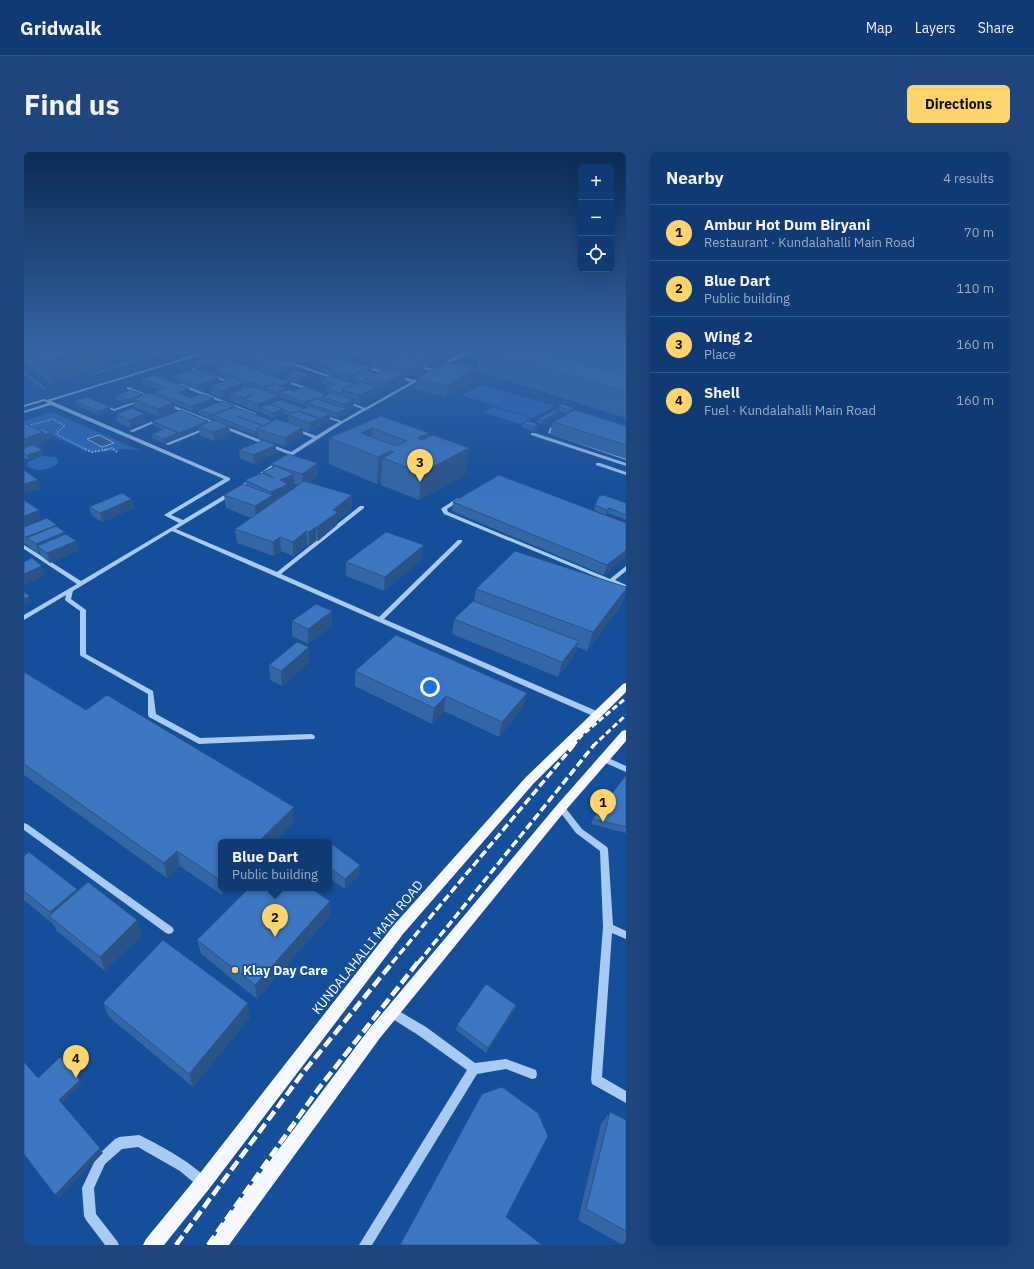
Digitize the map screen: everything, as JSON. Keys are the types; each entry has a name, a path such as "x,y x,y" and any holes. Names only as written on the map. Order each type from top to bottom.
{"main road":[{"name":"KUNDALAHALLI MAIN ROAD","path":"152,1245 203,1183 398,930 530,780 626,686"},
{"path":"219,1245 233,1223 375,1033 561,808 626,734"}],"street":[{"path":"24,406 48,401 228,480 167,515 182,522"},
{"path":"24,412 48,401"},
{"path":"97,403 114,410 140,401"},
{"path":"345,401 365,408"},
{"path":"24,618 255,479 291,454 377,401"},
{"path":"216,404 222,402 258,416"},
{"path":"164,403 291,454"},
{"path":"177,413 184,411"},
{"path":"190,414 197,411"},
{"path":"319,414 342,422"},
{"path":"131,431 164,418"},
{"path":"564,422 551,429 550,432 626,459"},
{"path":"167,444 217,424"},
{"path":"288,427 317,438"},
{"path":"533,434 626,465"},
{"path":"598,464 626,474"},
{"path":"464,497 444,509 446,513 626,587"},
{"path":"277,575 362,507"},
{"path":"172,529 596,714"},
{"path":"380,620 460,541"},
{"path":"24,547 81,584"},
{"path":"611,581 626,568"},
{"path":"70,591 68,600 83,610 83,655 151,693 152,715 199,741 311,737"},
{"path":"604,759 626,769"},
{"path":"561,808 579,831 604,849 608,927 596,1080 626,1097"},
{"path":"24,826 169,930"},
{"path":"608,927 626,935"},
{"path":"392,1012 422,1031 474,1069 506,1064 532,1074"},
{"path":"365,1245 474,1069"},
{"path":"113,1245 90,1216 88,1188 101,1160 119,1143 139,1141 184,1167 203,1183"}],"path":[{"path":"24,427 53,419 65,426 57,432 58,435 89,452 99,452 112,448 117,452"}],"shaded area":[{"path":"480,401 538,401 555,406 533,418"},
{"path":"493,407 531,418 520,424 483,412"},
{"path":"52,412 141,451 123,449 91,453 44,432 24,433 24,421"},
{"path":"99,435 114,443 102,447 87,439"},
{"path":"41,456 56,457 59,462 48,469 43,470 30,468 27,466 28,462"}],"building":[{"path":"74,401 96,401 110,407 98,411"},
{"path":"138,401 169,401 174,403 158,409"},
{"path":"178,401 206,401 192,406"},
{"path":"222,401 235,406 211,415 199,410"},
{"path":"250,401 266,401 258,404"},
{"path":"277,401 283,401 304,408 299,412 294,413 270,404"},
{"path":"311,401 322,401 347,409 337,413 307,403"},
{"path":"335,401 352,401 345,404"},
{"path":"269,404 283,409 273,413 259,408"},
{"path":"562,404 574,408 571,410 558,407"},
{"path":"309,406 330,414 320,418 299,411"},
{"path":"235,407 273,421 264,426 237,416 263,426 255,432 213,415"},
{"path":"132,408 145,414 129,420 116,414"},
{"path":"181,410 208,421 179,433 152,421"},
{"path":"555,410 559,411 543,420 538,419"},
{"path":"575,410 626,426 626,445 553,422"},
{"path":"298,411 319,419 309,423 288,415"},
{"path":"381,416 429,433 417,438 423,440 433,435 469,448 421,473 383,458 394,452 390,451 378,457 329,438","holes":["372,428 407,441 396,446 361,433"]},
{"path":"276,419 303,427 285,438 257,429"},
{"path":"214,420 229,426 213,432 199,426"},
{"path":"527,421 538,424 534,427 523,423"},
{"path":"24,423 43,432 24,439"},
{"path":"42,428 52,432 44,435 43,432 38,429"},
{"path":"166,428 178,433 163,439 152,434"},
{"path":"263,440 276,445 253,455 239,450"},
{"path":"32,445 43,450 27,455 24,454 24,448"},
{"path":"288,454 318,463 302,474 271,464"},
{"path":"276,466 294,474 280,480 288,484 271,492 245,480 262,473 274,478 263,472"},
{"path":"24,470 38,480 24,484"},
{"path":"499,475 626,523 626,550 607,565 453,502"},
{"path":"304,481 352,495 333,510 338,512 309,532 306,531 293,542 280,537 273,542 235,529"},
{"path":"243,484 273,495 255,506 224,495"},
{"path":"122,493 132,499 100,513 89,507"},
{"path":"604,495 626,503 626,515 609,508 607,510 595,505 599,496"},
{"path":"24,500 39,510 24,516"},
{"path":"47,518 57,525 26,537 24,536 24,527"},
{"path":"56,526 65,532 36,544 27,538"},
{"path":"386,532 424,545 385,577 346,562"},
{"path":"66,534 76,541 47,553 37,546"},
{"path":"515,551 626,587 626,589 593,632 476,589"},
{"path":"32,558 42,566 24,574 24,562"},
{"path":"24,592 30,596 24,599"},
{"path":"473,601 579,641 562,662 454,619"},
{"path":"316,604 332,611 308,629 292,621"},
{"path":"396,635 527,693 502,722 446,696 434,708 355,671"},
{"path":"297,642 309,647 281,671 269,665"},
{"path":"24,672 86,710 107,695 294,807 261,839 218,839 218,879 177,851 164,863 24,764"},
{"path":"626,775 626,827 593,819"},
{"path":"332,844 360,865 345,879 332,869"},
{"path":"29,852 77,889 50,912 24,891 24,856"},
{"path":"88,882 137,920 100,957 49,916"},
{"path":"246,891 315,891 330,901 255,985 197,940"},
{"path":"163,940 248,1003 189,1074 103,1003"},
{"path":"486,984 516,1005 488,1048 457,1025"},
{"path":"60,1057 80,1080 59,1100 100,1148 55,1195 24,1154 24,1062 38,1078"},
{"path":"502,1087 538,1113 548,1136 506,1217 542,1245 400,1245 482,1094"},
{"path":"610,1112 626,1120 626,1231 586,1209"}],"railway":[{"path":"573,746 581,736 626,698"},
{"path":"594,745 626,715"},
{"path":"392,963 574,745"},
{"path":"418,963 594,745"},
{"path":"176,1245 302,1074 393,962"},
{"path":"208,1245 319,1088 418,962"}],"place":[{"name":"Wing 2","path":"420,482"},
{"name":"Ambur Hot Dum Biryani","path":"603,822"},
{"name":"Blue Dart","path":"275,937"},
{"name":"Klay Day Care","path":"235,970"},
{"name":"Shell","path":"76,1078"}]}
